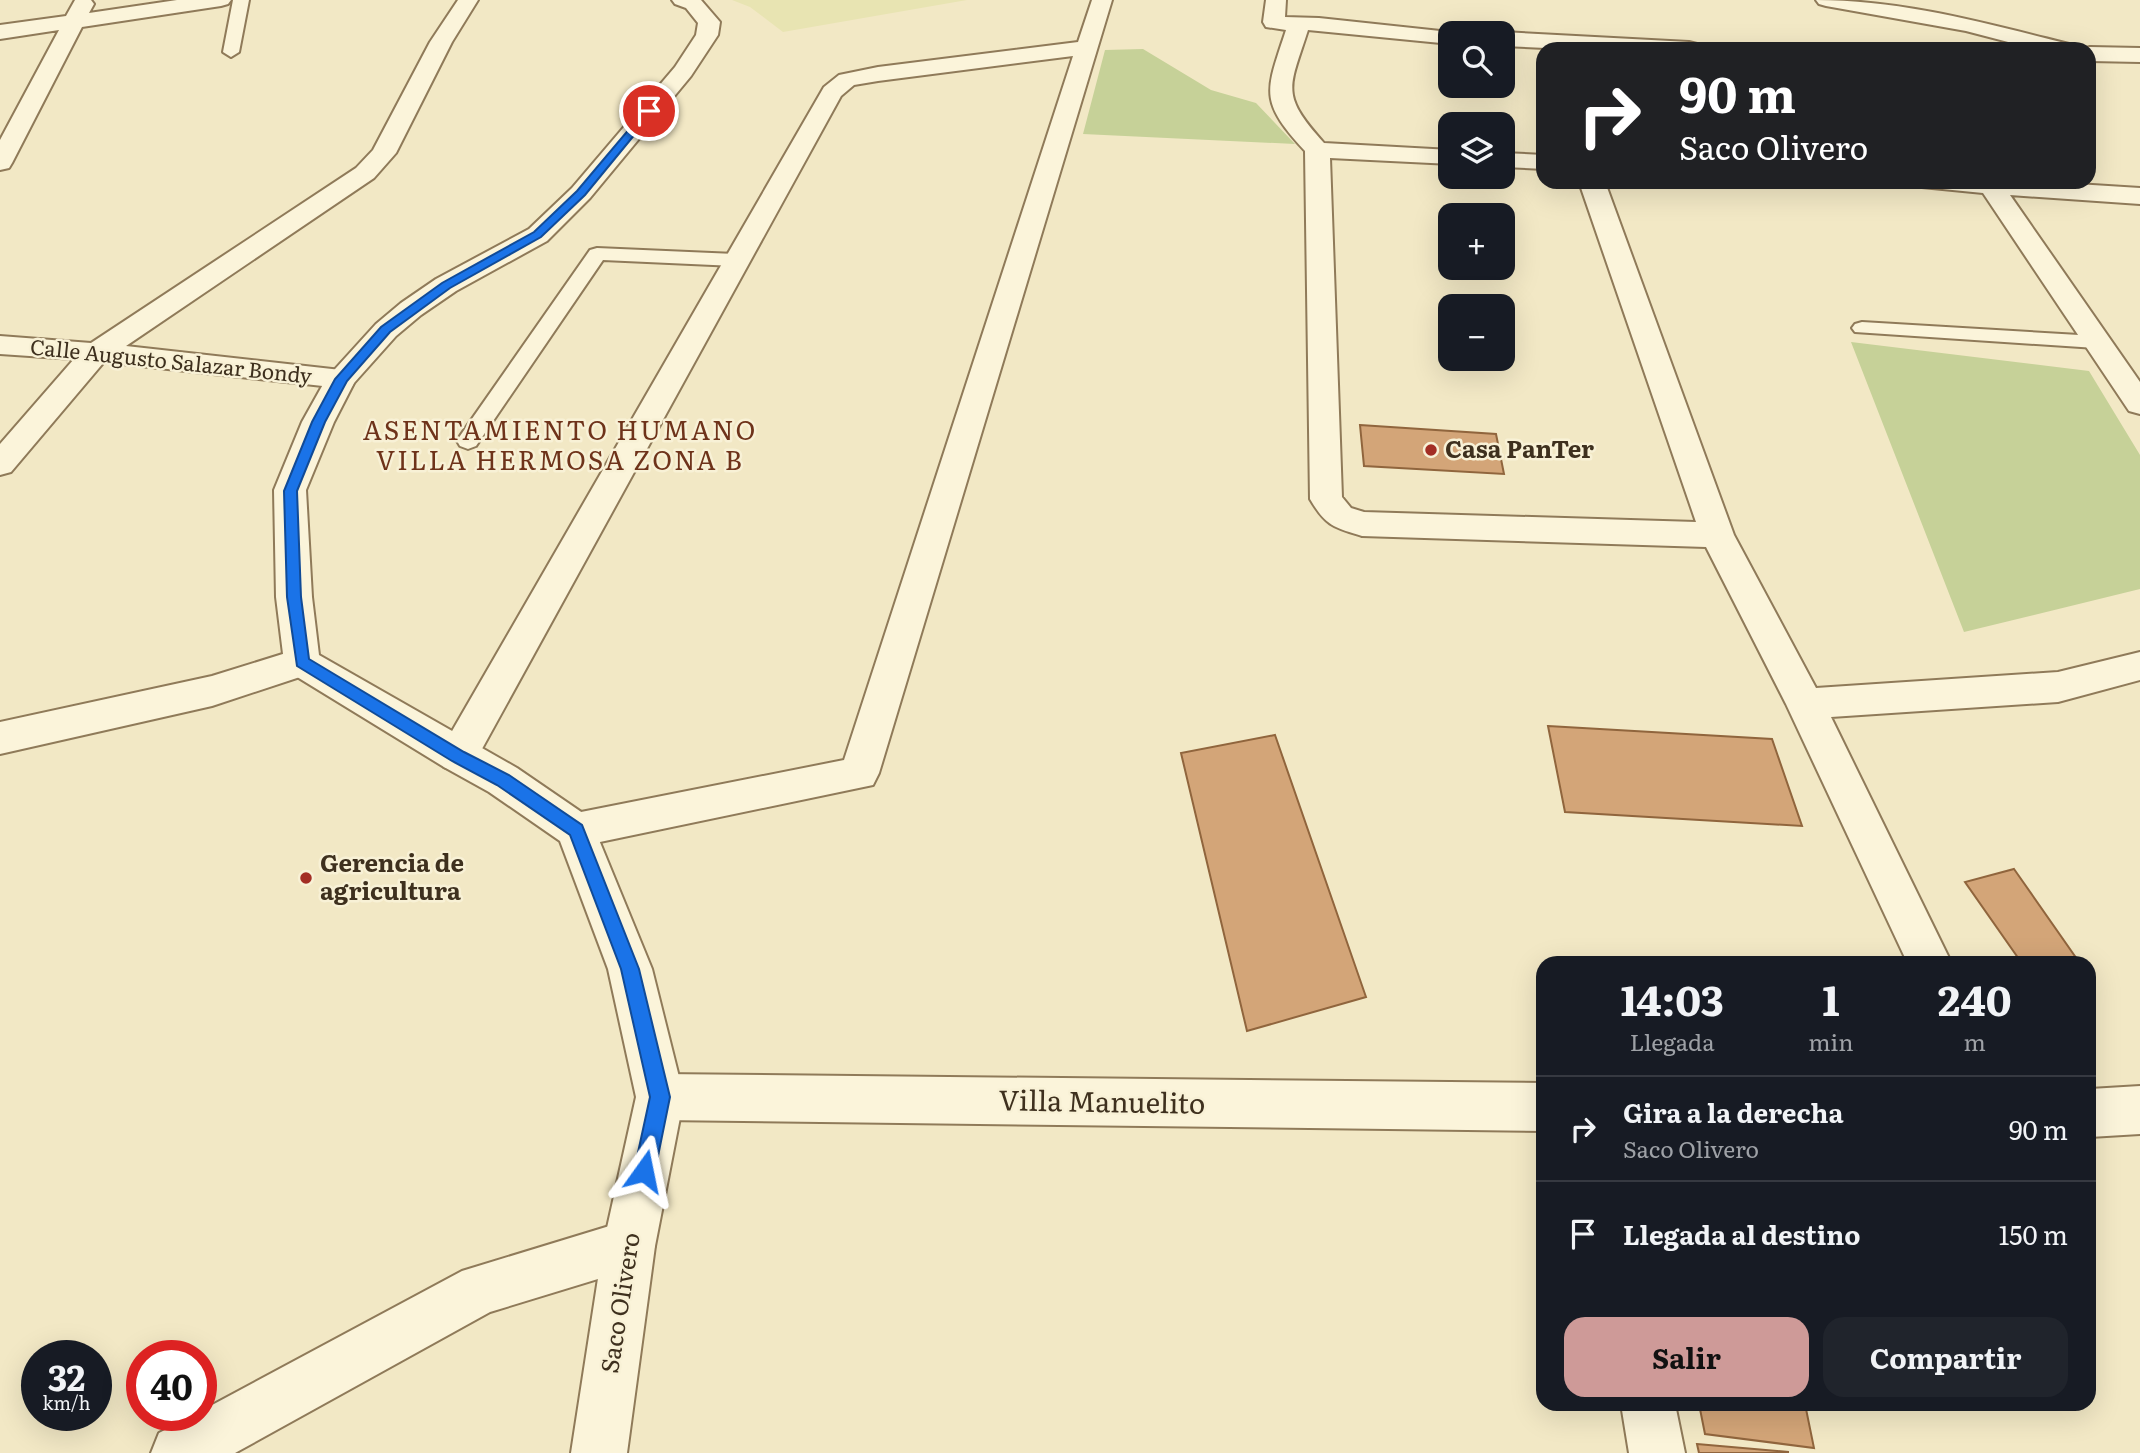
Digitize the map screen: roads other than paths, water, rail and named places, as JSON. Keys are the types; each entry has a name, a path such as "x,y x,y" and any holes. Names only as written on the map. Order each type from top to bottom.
{"street":[{"path":"0,32 80,10 221,0"},
{"path":"0,464 97,352 365,173 384,153 441,42 468,0"},
{"path":"302,662 294,597 290,491 318,422 341,379 386,330 411,309 446,285 537,235 581,193 683,71 707,35 709,22 692,4 682,0"},
{"path":"0,738 212,691 302,662 458,757 503,780 576,830 859,773 1102,0"},
{"path":"1276,0 1274,22 1438,36"},
{"path":"1826,0 1967,25 2034,42"},
{"path":"0,163 80,10"},
{"path":"1298,26 1283,77 1281,97 1287,114 1317,150 1326,499 1339,516 1362,524 1717,535"},
{"path":"1515,40 1536,42"},
{"path":"458,757 735,260 832,92 847,80 878,74 1089,47"},
{"path":"2096,54 2138,58"},
{"path":"1317,150 1438,156"},
{"path":"1515,161 1536,162"},
{"path":"1594,189 1717,535 1805,704 1926,956"},
{"path":"1993,189 2140,404"},
{"path":"2059,189 2140,196"},
{"name":"Calle Augusto Salazar Bondy","path":"0,345 97,352 341,379"},
{"path":"1805,704 2058,687 2140,666"},
{"name":"Saco Olivero","path":"576,830 630,969 660,1097 629,1246 599,1453"},
{"name":"Villa Manuelito","path":"660,1097 1536,1107"},
{"path":"2096,1113 2140,1110"},
{"path":"180,1453 480,1289 629,1246"},
{"path":"1649,1411 1657,1453"}],"lane":[{"path":"231,52 241,0"},
{"path":"468,440 597,254 735,260"},
{"path":"1862,327 2096,342"}],"place":[{"name":"Casa PanTer","path":"1431,450"},
{"name":"Gerencia de agricultura","path":"306,878"}],"district":[{"name":"ASENTAMIENTO HUMANO VILLA HERMOSA ZONA B","path":"560,446"}]}
